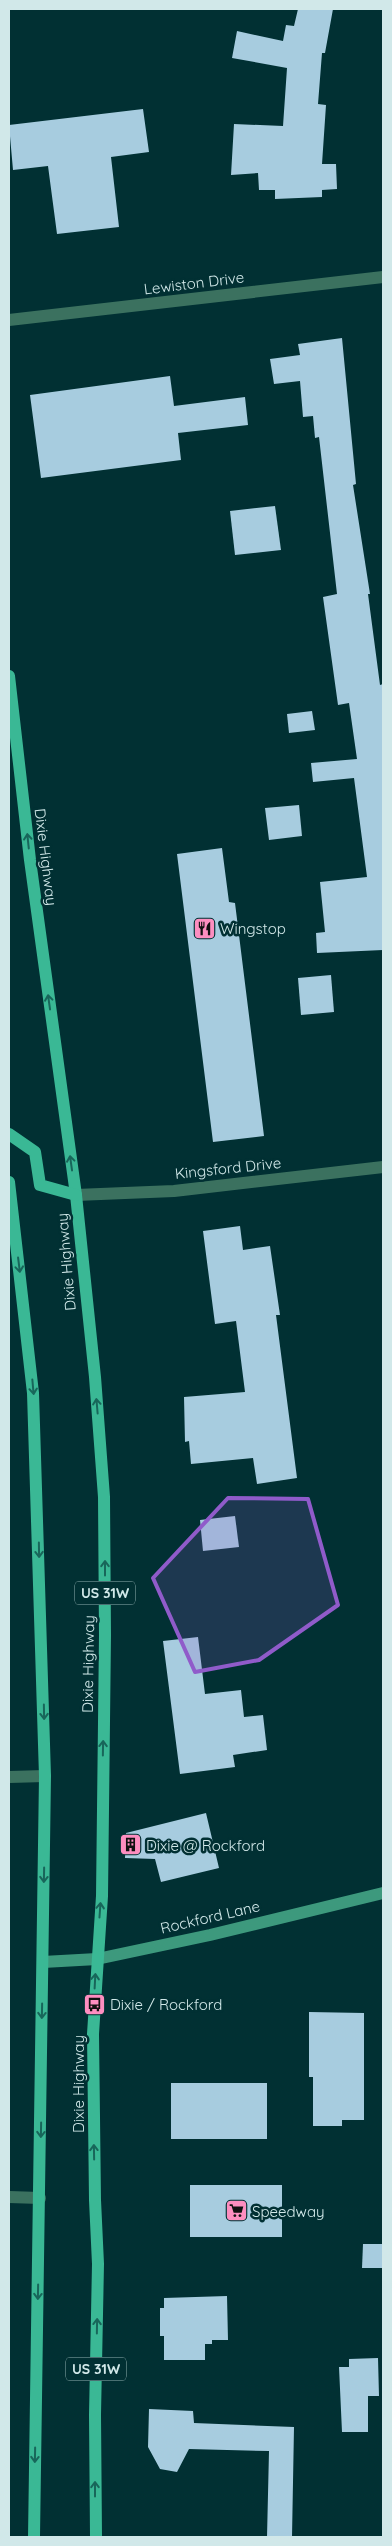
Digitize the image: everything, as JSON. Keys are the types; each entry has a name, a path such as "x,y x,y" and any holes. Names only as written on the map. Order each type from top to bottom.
{"main road":[{"name":"Dixie Highway","path":"9,676 30,860 76,1195 95,1377 104,1507 102,1896 97,1959 93,2068 98,2264 95,2415 96,2537"},
{"path":"9,1134 35,1152 40,1185 76,1195"},
{"path":"9,1182 29,1339 35,1422 45,1776 34,2537"},
{"name":"Rockford Lane","path":"43,1962 97,1959 210,1935 383,1893"}],"street":[{"name":"Lewiston Drive","path":"9,320 383,277"},
{"name":"Kingsford Drive","path":"76,1195 174,1191 383,1167"},
{"path":"9,1777 45,1776"},
{"path":"9,2197 40,2198"}],"highlighted area":[{"path":"228,1498 308,1499 338,1605 259,1660 195,1672 153,1578"}],"building":[{"path":"298,9 333,9 325,53 322,53 318,104 326,105 322,164 336,164 337,189 322,190 322,197 275,199 275,190 259,190 258,173 231,175 234,124 283,126 287,68 232,58 237,31 283,41 286,25 294,26"},
{"path":"143,109 149,152 111,157 119,227 57,234 48,166 13,170 9,125"},
{"path":"342,338 356,484 353,485 370,594 368,594 380,685 383,684 383,950 317,953 316,933 325,932 320,882 367,877 354,778 313,782 311,763 357,759 349,703 338,705 323,597 337,594 319,437 315,438 313,416 303,417 300,381 274,384 270,359 300,355 298,344"},
{"path":"170,376 174,406 245,397 248,425 178,433 181,460 41,478 30,395"},
{"path":"275,506 281,550 235,555 230,511"},
{"path":"312,711 315,730 289,733 287,714"},
{"path":"299,805 302,836 269,840 265,808"},
{"path":"222,848 229,902 235,903 264,1136 213,1142 177,854"},
{"path":"331,975 334,1012 301,1015 298,978"},
{"path":"240,1226 243,1250 270,1246 280,1315 276,1315 297,1478 257,1484 253,1458 191,1464 189,1441 185,1442 184,1397 245,1392 236,1321 215,1324 203,1231"},
{"path":"235,1516 239,1547 203,1551 200,1520"},
{"path":"198,1637 205,1694 241,1690 244,1717 263,1715 267,1750 233,1755 235,1767 180,1774 163,1641"},
{"path":"206,1813 219,1868 161,1882 155,1859 125,1858 126,1833"},
{"path":"309,2012 364,2013 364,2120 342,2120 342,2126 313,2126 313,2077 309,2077"},
{"path":"171,2083 267,2083 267,2139 171,2139"},
{"path":"190,2185 282,2185 282,2237 190,2237"},
{"path":"363,2244 383,2244 383,2268 362,2268"},
{"path":"227,2296 228,2340 212,2340 212,2344 205,2344 205,2360 164,2360 164,2336 160,2336 160,2308 164,2308 164,2298"},
{"path":"378,2358 379,2396 368,2396 368,2432 342,2432 339,2367 349,2367 349,2359"},
{"path":"149,2409 193,2411 194,2423 294,2427 292,2537 267,2537 269,2451 189,2449 177,2472 160,2469 148,2447"}],"place":[{"name":"Wingstop","path":"204,928"},
{"name":"Dixie @ Rockford","path":"130,1845"},
{"name":"Dixie / Rockford","path":"94,2004"},
{"name":"Speedway","path":"236,2211"}]}
